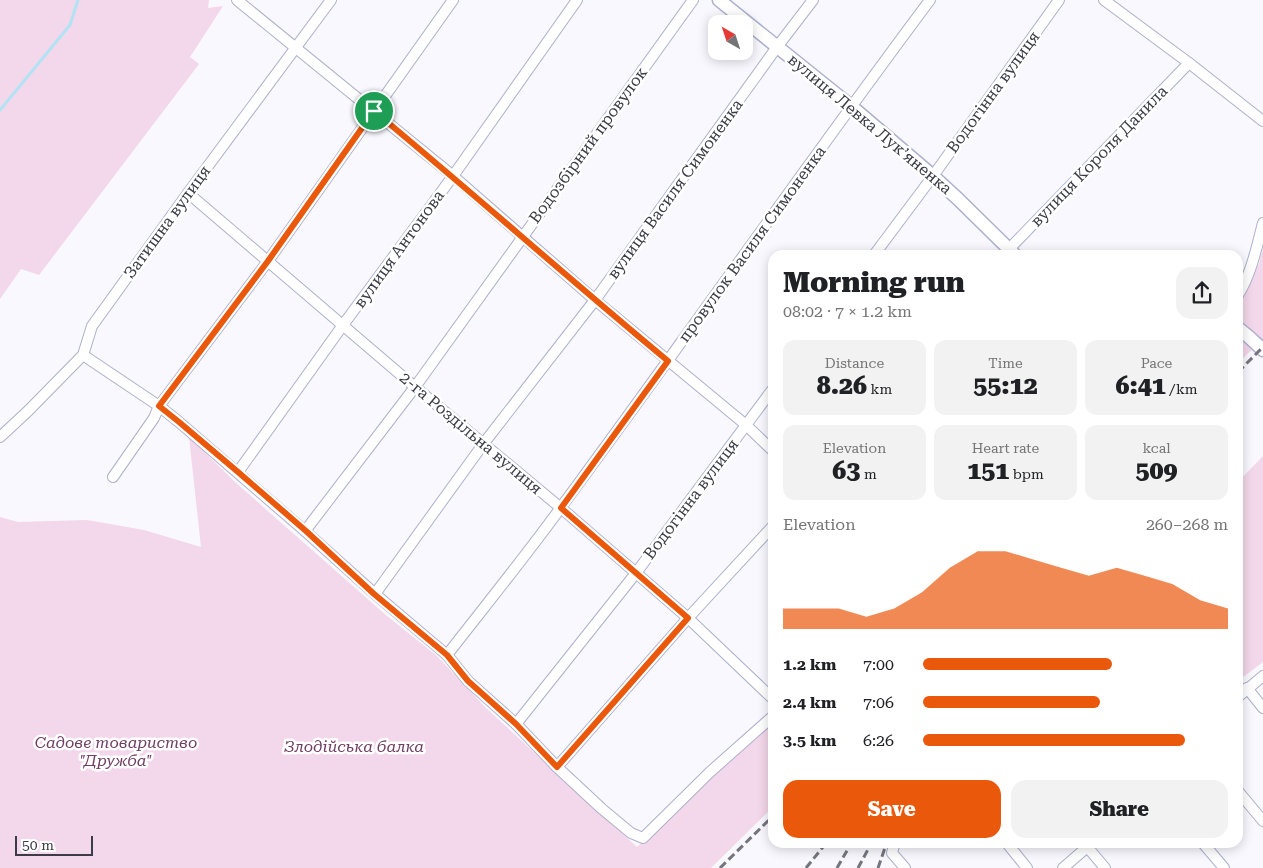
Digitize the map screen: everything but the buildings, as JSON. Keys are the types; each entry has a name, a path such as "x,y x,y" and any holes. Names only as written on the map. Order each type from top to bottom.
{"street":[{"path":"237,0 452,176 595,300 746,425 768,446"},
{"name":"Затишна вулиця","path":"0,437 83,355 92,326 331,0"},
{"path":"113,478 154,418 159,406 268,261 453,0"},
{"name":"вулиця Антонова","path":"238,472 577,0"},
{"name":"Водозбірний провулок","path":"306,531 415,387 693,0"},
{"name":"вулиця Левка Лукʼяненка","path":"719,0 851,106 958,199 1010,250"},
{"name":"вулиця Василя Симоненка","path":"374,594 484,443 595,300 813,0"},
{"name":"провулок Василя Симоненка","path":"447,655 561,508 731,275 851,106 930,0"},
{"name":"Водогінна вулиця","path":"878,250 1059,0"},
{"path":"1104,0 1263,121"},
{"name":"вулиця Короля Данила","path":"1014,250 1189,63"},
{"name":"2-га Роздільна вулиця","path":"188,193 415,387 561,508 688,618 768,694"},
{"path":"1243,286 1257,247 1263,223"},
{"path":"1243,332 1263,350"},
{"path":"83,355 159,406 306,531 374,594 447,655 468,681 516,724 557,767 631,833 643,838 710,772 768,721"},
{"name":"Водогінна вулиця","path":"516,724 636,574 768,395"},
{"path":"557,767 688,618 768,531"},
{"path":"1243,692 1263,676"},
{"path":"1247,688 1263,708"},
{"path":"1243,797 1263,820"},
{"path":"893,848 892,853 905,868"},
{"path":"1011,848 1027,868"},
{"path":"1063,868 1084,848"},
{"path":"1091,848 1105,868"},
{"path":"1207,848 1224,868"}],"green space":[{"path":"0,0 209,0 208,8 223,6 190,57 199,64 39,275 21,269 0,299"},
{"path":"1263,248 1263,339 1243,358 1243,294 1259,264"},
{"path":"189,437 236,483 387,616 437,656 485,707 637,847 706,782 768,728 768,812 711,868 0,868 0,517 18,522 87,520 144,530 201,547"},
{"path":"1263,456 1263,662 1243,677 1243,477"}],"waterway":[{"path":"0,110 70,25 78,0"}],"railway":[{"path":"1243,367 1263,347"},
{"path":"720,868 768,821"},
{"path":"806,868 822,848"},
{"path":"837,868 849,848"},
{"path":"858,868 869,848"},
{"path":"878,868 885,848"}],"route":[{"path":"374,111 668,361 561,508 688,618 557,767 516,724 468,681 447,655 374,594 238,472 159,406 268,261 374,111"}],"park label":[{"name":"Злодійська балка","path":"354,746"},
{"name":"Садове товариство \"Дружба\"","path":"116,751"}]}
